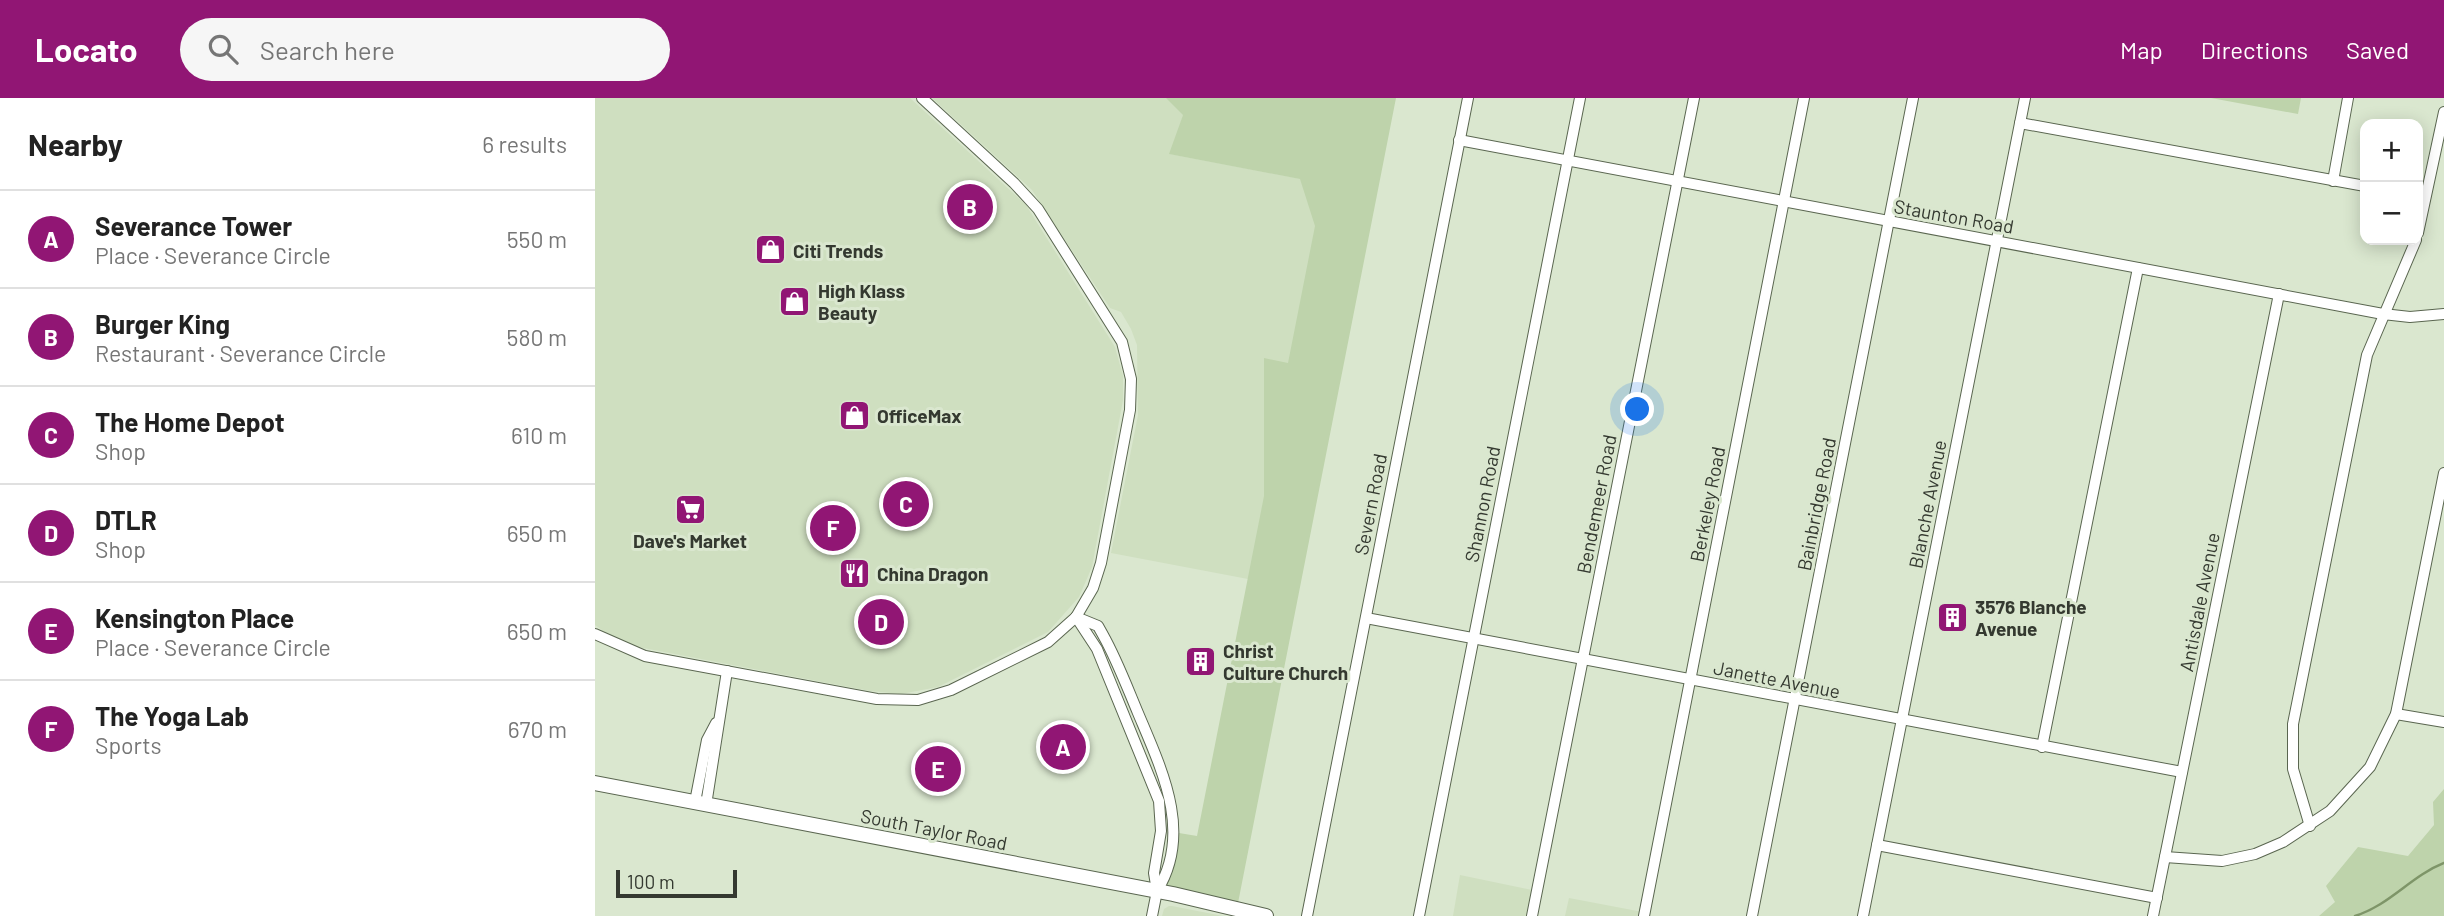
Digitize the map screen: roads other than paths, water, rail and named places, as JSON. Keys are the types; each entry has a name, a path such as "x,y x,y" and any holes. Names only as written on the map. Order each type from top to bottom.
{"main road":[{"name":"South Taylor Road","path":"595,783 1157,891 1266,916"}],"street":[{"path":"595,634 645,656 877,699 918,699 951,690 1033,650 1063,630 1076,617 1093,588 1101,563 1130,410 1131,379 1122,342 1032,201 922,98"},
{"name":"Severn Road","path":"1307,916 1468,98"},
{"name":"Shannon Road","path":"1419,916 1580,98"},
{"name":"Bendemeer Road","path":"1532,916 1694,98"},
{"name":"Berkeley Road","path":"1644,916 1804,98"},
{"name":"Bainbridge Road","path":"1752,916 1913,98"},
{"name":"Blanche Avenue","path":"1863,916 2025,98"},
{"path":"2333,181 2348,98"},
{"path":"2423,194 2431,180 2444,112"},
{"path":"2020,123 2360,186"},
{"name":"Staunton Road","path":"1459,140 2383,314 2410,317 2444,314"},
{"path":"2431,180 2444,183"},
{"path":"2311,826 2293,769 2293,724 2367,355 2414,245"},
{"path":"2042,747 2138,268"},
{"name":"Antisdale Avenue","path":"2153,916 2279,294"},
{"path":"2165,858 2222,861 2255,854 2311,826 2359,783 2380,750 2396,714 2444,473"},
{"path":"1076,617 1097,649 1156,789 1161,817 1154,873 1157,891 1152,916"},
{"name":"Janette Avenue","path":"1366,618 2182,772"},
{"path":"701,803 717,746 717,721 727,671"},
{"path":"2396,714 2444,722"},
{"path":"1877,845 2157,898"}],"waterway":[{"path":"2355,916 2379,905 2421,875 2444,863"}],"place":[{"name":"Burger King","path":"970,207"},
{"name":"Citi Trends","path":"770,250"},
{"name":"High Klass Beauty","path":"795,301"},
{"name":"OfficeMax","path":"854,415"},
{"name":"The Home Depot","path":"906,504"},
{"name":"Dave's Market","path":"690,509"},
{"name":"The Yoga Lab","path":"833,528"},
{"name":"China Dragon","path":"854,573"},
{"name":"3576 Blanche Avenue","path":"1952,617"},
{"name":"DTLR","path":"881,622"},
{"name":"Christ Culture Church","path":"1200,661"},
{"name":"Severance Tower","path":"1063,747"},
{"name":"Kensington Place","path":"938,769"}]}
